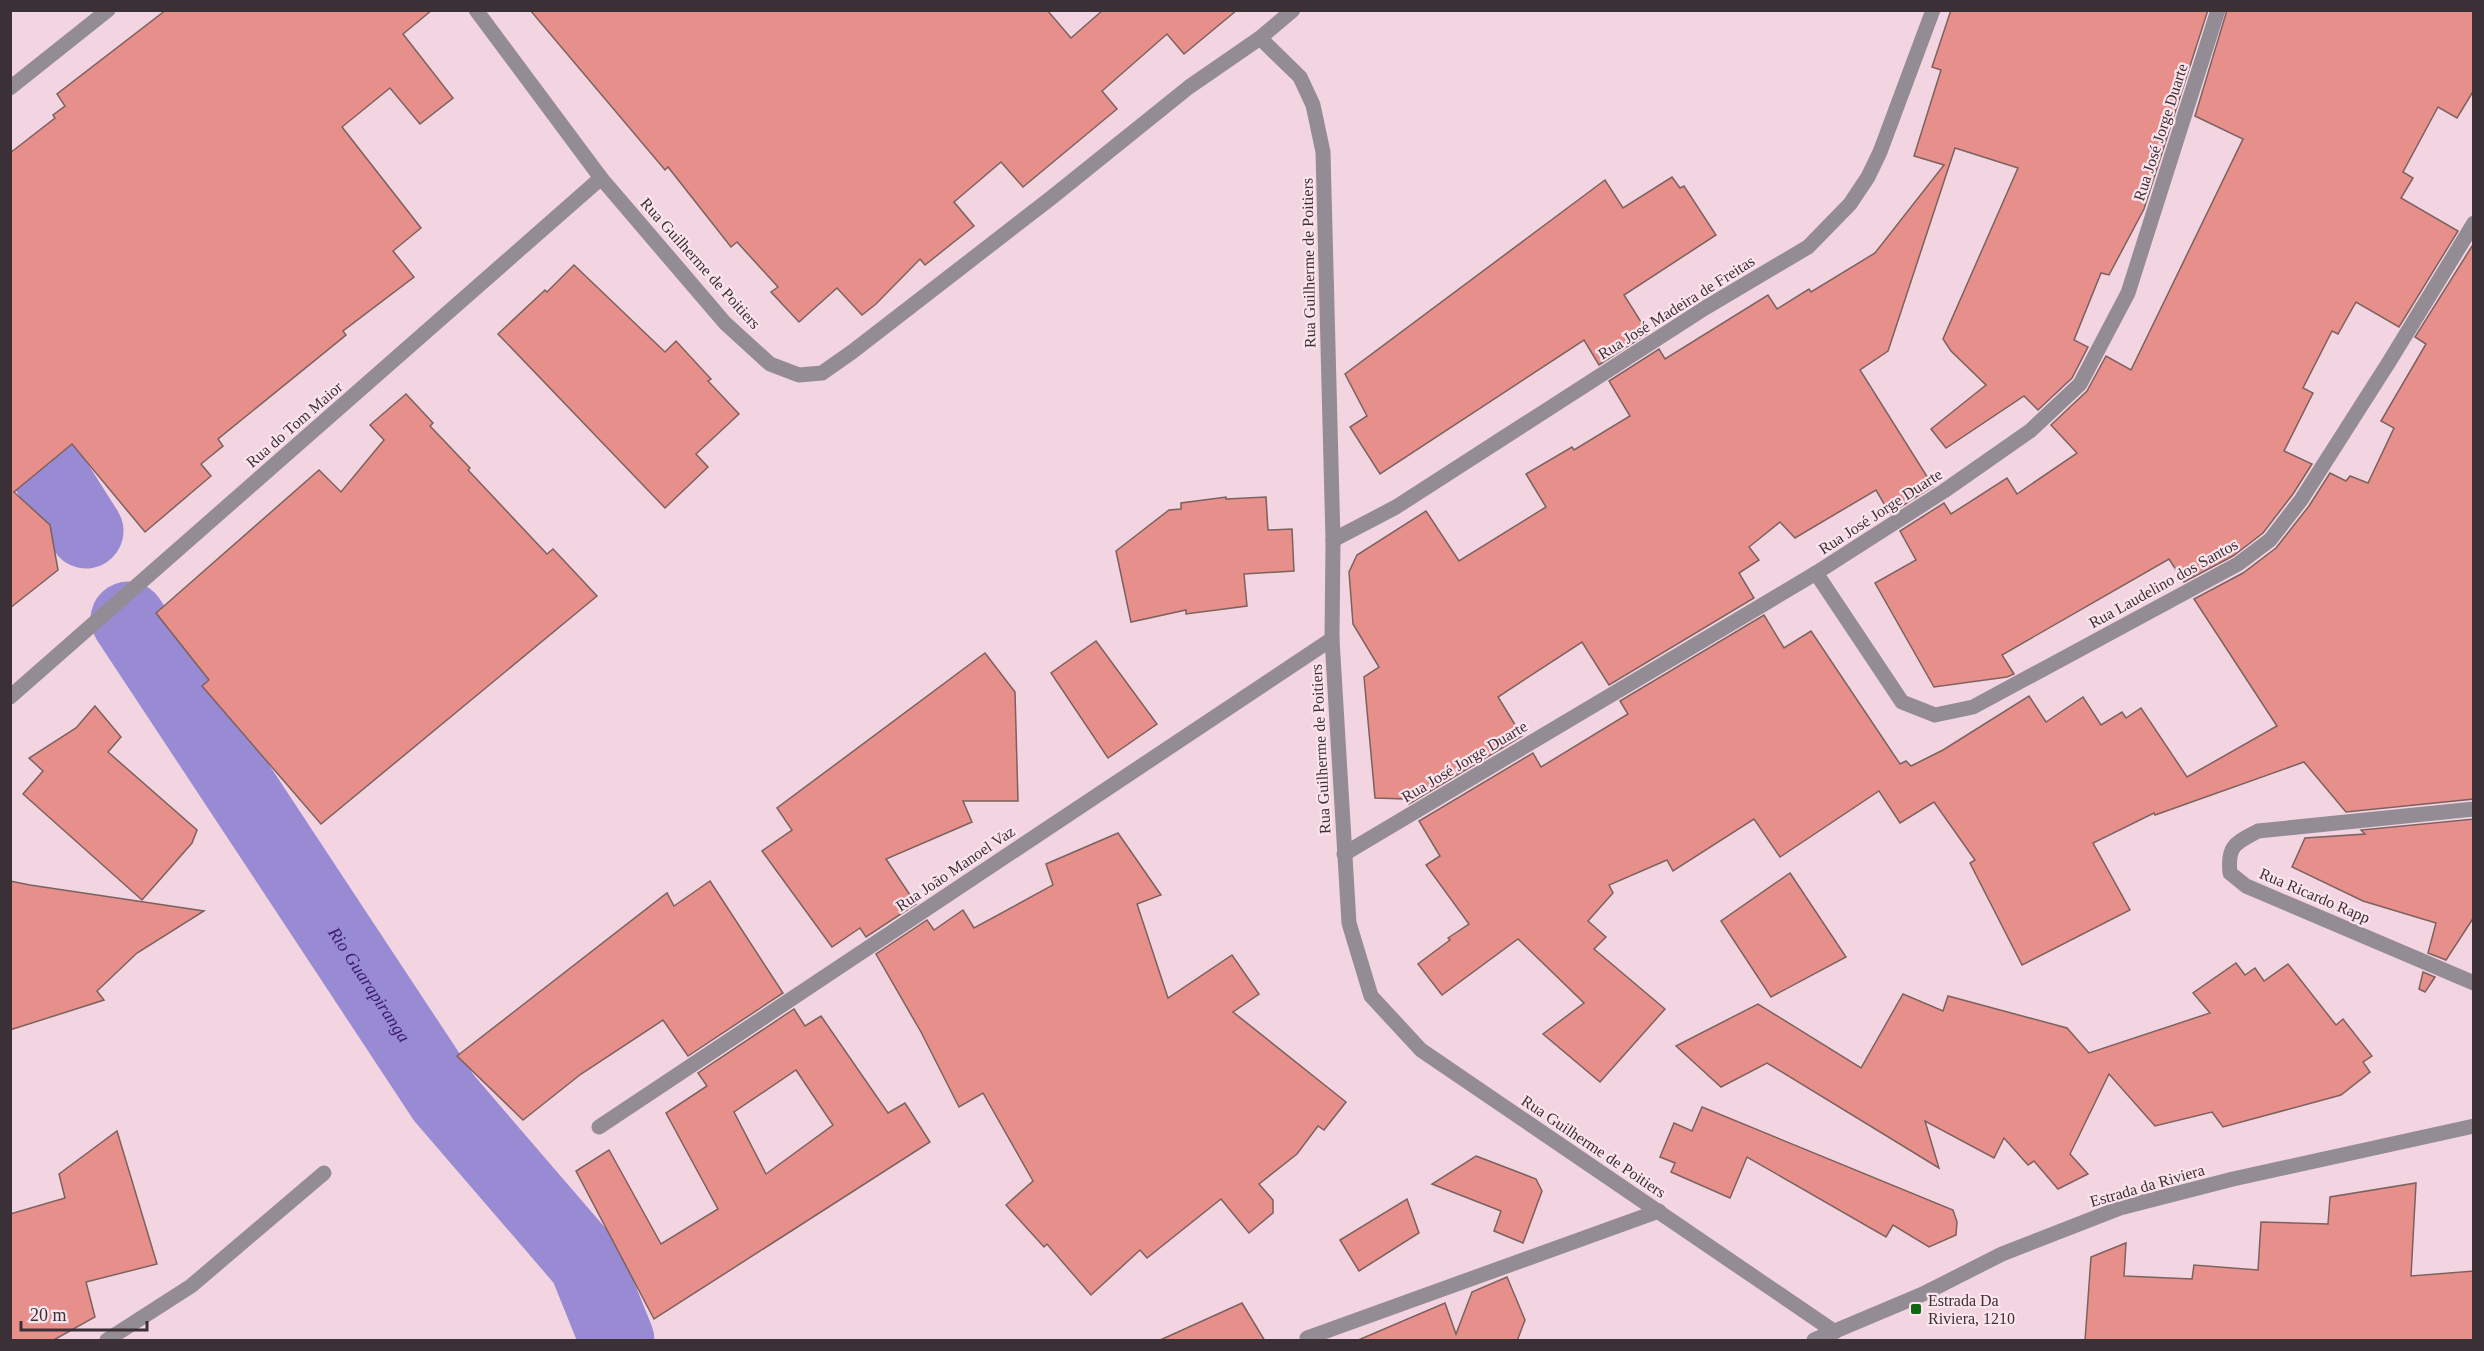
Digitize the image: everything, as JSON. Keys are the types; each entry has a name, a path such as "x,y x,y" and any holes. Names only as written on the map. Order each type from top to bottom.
{"street":[{"path":"10,88 108,10"},
{"name":"Rua Guilherme de Poitiers","path":"476,10 601,178 725,323 770,364 799,375 822,373 928,294 1189,87 1260,39 1300,77 1313,105 1323,152 1333,540 1332,639 1344,854 1349,923 1371,996 1421,1050 1835,1332"},
{"path":"1260,39 1293,10"},
{"name":"Rua José Madeira de Freitas","path":"1333,540 1396,507 1705,308 1808,247 1850,204 1868,177 1880,152 1933,10"},
{"name":"Rua José Jorge Duarte","path":"1344,854 1816,573 1944,491 2030,431 2080,384 2128,293 2218,10"},
{"name":"Rua do Tom Maior","path":"10,697 601,178"},
{"name":"Rua Laudelino dos Santos","path":"1816,573 1902,702 1935,715 1973,707 2238,564 2270,540 2301,501 2389,363 2474,223"},
{"name":"Rua João Manoel Vaz","path":"599,1127 1332,639"},
{"name":"Rua Ricardo Rapp","path":"2474,809 2258,831 2234,844 2228,857 2230,873 2246,886 2474,983"},
{"name":"Estrada da Riviera","path":"1814,1341 1923,1293 2002,1254 2120,1208 2233,1179 2474,1126"},
{"path":"106,1341 191,1286 324,1173"},
{"path":"1307,1338 1659,1211"}],"building":[{"path":"166,10 432,10 403,34 453,98 420,124 390,88 342,127 421,228 393,251 414,277 343,331 346,335 218,439 223,446 201,464 211,476 145,532 72,444 14,492 50,525 58,570 10,608 10,153 55,118 53,115 65,106 57,94"},
{"path":"530,10 1047,10 1071,38 1103,10 1237,10 1184,54 1167,34 1102,91 1117,109 1023,187 1001,162 954,202 974,226 925,265 920,259 876,304 862,315 837,288 799,322 771,292 778,287 737,242 731,247 668,167 665,170"},
{"path":"1951,10 2208,10 2144,209 2109,275 2101,273 2074,340 2088,347 2072,378 2038,410 2024,396 1946,448 1931,429 1986,385 1951,351 1943,339 2018,168 1955,148 1888,351 1860,370 1933,486 1890,514 1876,490 1795,538 1780,522 1749,547 1759,560 1739,573 1754,598 1609,685 1582,642 1498,697 1522,736 1409,804 1406,799 1375,798 1364,677 1379,667 1353,624 1349,572 1357,555 1426,511 1459,561 1546,507 1526,474 1572,447 1574,450 1630,416 1609,381 1659,349 1665,359 1768,295 1777,309 1809,289 1811,292 1875,253 1944,165 1914,156 1941,70 1932,67"},
{"path":"2227,10 2474,10 2474,90 2457,118 2438,107 2403,172 2413,178 2401,198 2458,231 2399,327 2356,302 2338,334 2332,331 2303,388 2313,393 2284,451 2312,464 2293,494 2263,533 2233,556 2184,582 2169,559 2002,655 2014,674 2007,677 1934,687 1875,583 1916,560 1900,531 1944,503 1951,514 2007,478 2017,494 2077,453 2051,425 2087,391 2106,356 2131,370 2243,139 2195,116"},
{"path":"1672,177 1680,188 1684,186 1716,235 1624,295 1648,333 1599,365 1584,340 1380,474 1350,427 1367,416 1345,374 1605,180 1623,208"},
{"path":"2474,243 2474,799 2346,812 2304,762 2155,815 2154,813 2093,843 2130,910 2022,965 1970,863 1975,860 1934,802 1900,823 1879,791 1780,857 1754,819 1673,871 1667,860 1609,885 1613,893 1588,921 1606,937 1594,949 1665,1009 1600,1082 1543,1034 1584,1003 1518,939 1442,995 1418,964 1450,940 1448,938 1469,924 1426,865 1440,856 1419,821 1533,753 1541,767 1628,714 1620,701 1764,615 1784,648 1811,631 1900,764 1906,761 1911,766 1943,750 2029,696 2046,722 2083,697 2101,725 2122,712 2126,718 2141,708 2187,777 2277,726 2194,599 2243,573 2276,548 2309,506 2330,473 2346,481 2350,476 2368,483 2394,428 2381,421 2426,344 2415,337"},
{"path":"574,265 665,352 676,341 711,379 708,381 739,414 696,454 708,467 665,508 498,334 545,290 547,292"},
{"path":"406,394 433,423 430,426 470,468 468,470 547,554 553,549 597,596 321,824 202,686 209,680 156,613 319,470 341,492 384,440 370,425"},
{"path":"1226,497 1226,499 1266,497 1268,530 1292,529 1294,571 1244,574 1247,606 1186,614 1186,610 1131,622 1116,551 1169,510 1181,509 1181,503"},
{"path":"1096,641 1157,724 1108,758 1051,673"},
{"path":"985,653 1015,692 1018,801 963,801 972,822 886,859 916,904 866,937 860,928 832,947 762,851 792,830 777,808"},
{"path":"95,706 121,737 108,752 197,830 192,843 142,900 23,794 43,771 29,758 76,728"},
{"path":"2474,819 2474,917 2446,960 2428,953 2436,923 2363,901 2292,867 2305,838 2365,834 2361,830"},
{"path":"1118,833 1161,895 1137,904 1168,998 1232,955 1259,994 1233,1012 1346,1102 1324,1130 1318,1126 1297,1154 1259,1184 1273,1200 1273,1213 1249,1233 1221,1199 1147,1258 1140,1250 1091,1295 1047,1244 1044,1247 1006,1205 1033,1181 983,1093 959,1107 921,1032 876,954 927,920 934,930 963,910 974,928 1053,885 1046,864"},
{"path":"1790,873 1846,957 1771,997 1721,921"},
{"path":"10,881 204,911 137,953 97,991 104,1000 10,1030"},
{"path":"710,881 783,993 688,1056 663,1020 581,1074 523,1120 457,1056 667,893 674,906"},
{"path":"2236,963 2245,975 2255,968 2264,981 2288,964 2336,1025 2343,1019 2372,1056 2363,1062 2370,1072 2341,1095 2223,1127 2212,1112 2155,1126 2109,1074 2070,1154 2088,1174 2058,1189 2034,1161 2028,1165 2004,1138 1994,1158 1925,1121 1939,1168 1767,1063 1721,1087 1676,1046 1758,1004 1861,1068 1903,994 1943,1011 1948,996 2067,1028 2089,1053 2210,1013 2193,993"},
{"path":"2423,972 2435,977 2425,992 2419,989"},
{"path":"794,1009 805,1026 821,1016 888,1113 905,1103 930,1142 654,1319 576,1171 609,1150 661,1244 718,1209 666,1113 707,1086 698,1073","holes":["796,1070 833,1125 766,1174 734,1112"]},
{"path":"1702,1107 1953,1210 1957,1222 1956,1235 1929,1247 1893,1225 1886,1237 1747,1157 1730,1198 1671,1172 1675,1163 1660,1157 1674,1123 1692,1131"},
{"path":"117,1131 157,1264 86,1282 95,1317 52,1341 10,1341 10,1214 65,1198 59,1174"},
{"path":"1476,1156 1536,1179 1542,1191 1523,1243 1494,1231 1501,1211 1432,1184"},
{"path":"2416,1183 2411,1276 2474,1271 2474,1341 2085,1341 2091,1257 2126,1243 2124,1276 2192,1279 2194,1265 2258,1270 2261,1222 2328,1224 2330,1197"},
{"path":"1407,1199 1419,1233 1359,1271 1340,1240"},
{"path":"1507,1277 1525,1320 1517,1341 1356,1341 1445,1303 1456,1334 1472,1292"},
{"path":"1242,1303 1265,1341 1158,1341"}],"waterway":[{"name":"Rio Guarapiranga","path":"10,411 86,531"},
{"name":"Rio Guarapiranga","path":"128,619 444,1098 586,1263 617,1340"}],"place":[{"name":"Estrada Da Riviera, 1210","path":"1916,1309"}]}
